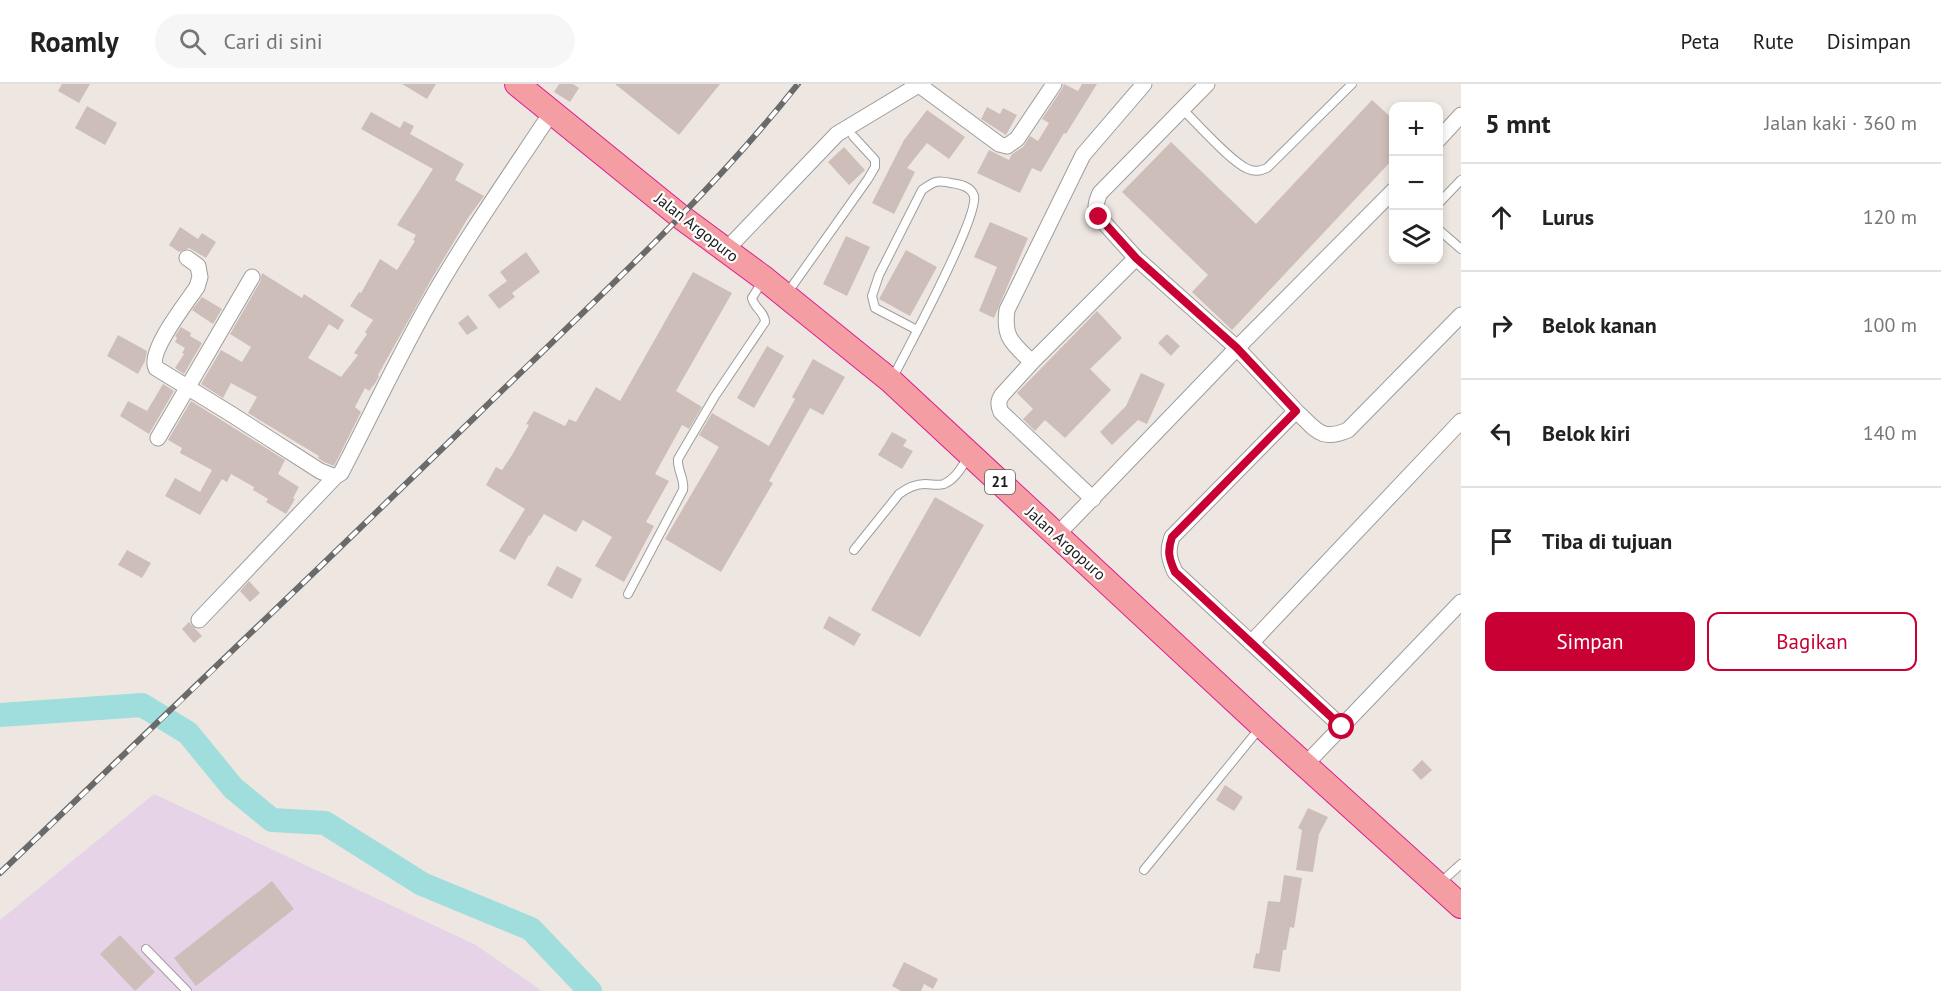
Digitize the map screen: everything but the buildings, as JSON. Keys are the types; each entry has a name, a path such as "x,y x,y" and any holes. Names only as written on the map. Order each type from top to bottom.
{"highway":[{"name":"Jalan Argopuro","path":"517,84 681,217 765,279 891,381 1262,726 1461,906"}],"street":[{"path":"726,250 837,134 920,85 999,144 1007,146 1017,140 1054,84"},
{"path":"1032,362 1008,339 1005,322 1007,310 1083,155 1144,84"},
{"path":"1207,84 1100,193 1095,210 1136,258 1237,348 1296,411 1323,435 1335,435 1348,430 1461,315"},
{"path":"199,620 341,473 388,377 426,308 551,113"},
{"path":"1443,135 1461,115"},
{"path":"1057,535 1237,348 1389,195"},
{"path":"188,258 198,266 200,277 197,287 159,344 153,364 320,471 335,477"},
{"path":"1092,499 1001,412 999,406 1002,395 1032,362 1136,258"},
{"path":"158,438 252,277"},
{"path":"1296,411 1172,537 1168,549 1169,561 1175,572 1342,727"},
{"path":"1251,644 1461,421"},
{"path":"1305,765 1461,602"}],"lane":[{"path":"1183,110 1237,162 1249,170 1259,171 1267,168 1352,84"},
{"path":"785,296 875,167 875,160 853,136"},
{"path":"891,381 918,330 950,265 974,208 974,195 962,185 938,180 922,190 879,275 872,296 875,308 918,330"},
{"path":"1443,199 1461,180"},
{"path":"1443,233 1461,249"},
{"path":"628,594 683,490 684,482 677,465 678,459 715,396 765,322 764,315 752,298 765,279"},
{"path":"854,550 899,494 917,485 936,485 948,482 969,455"},
{"path":"1144,870 1262,726"},
{"path":"1438,885 1461,864"},
{"path":"146,949 187,991"}],"shaded area":[{"path":"154,794 476,945 542,991 0,991 0,920"}],"waterway":[{"path":"0,715 142,705 188,733 233,788 272,820 325,823 422,884 531,929 590,991"}],"railway":[{"path":"0,873 642,255 723,172 798,84"}],"route":[{"path":"1099,217 1136,258 1237,348 1296,411 1172,537 1168,549 1169,561 1175,572 1342,727"}]}
